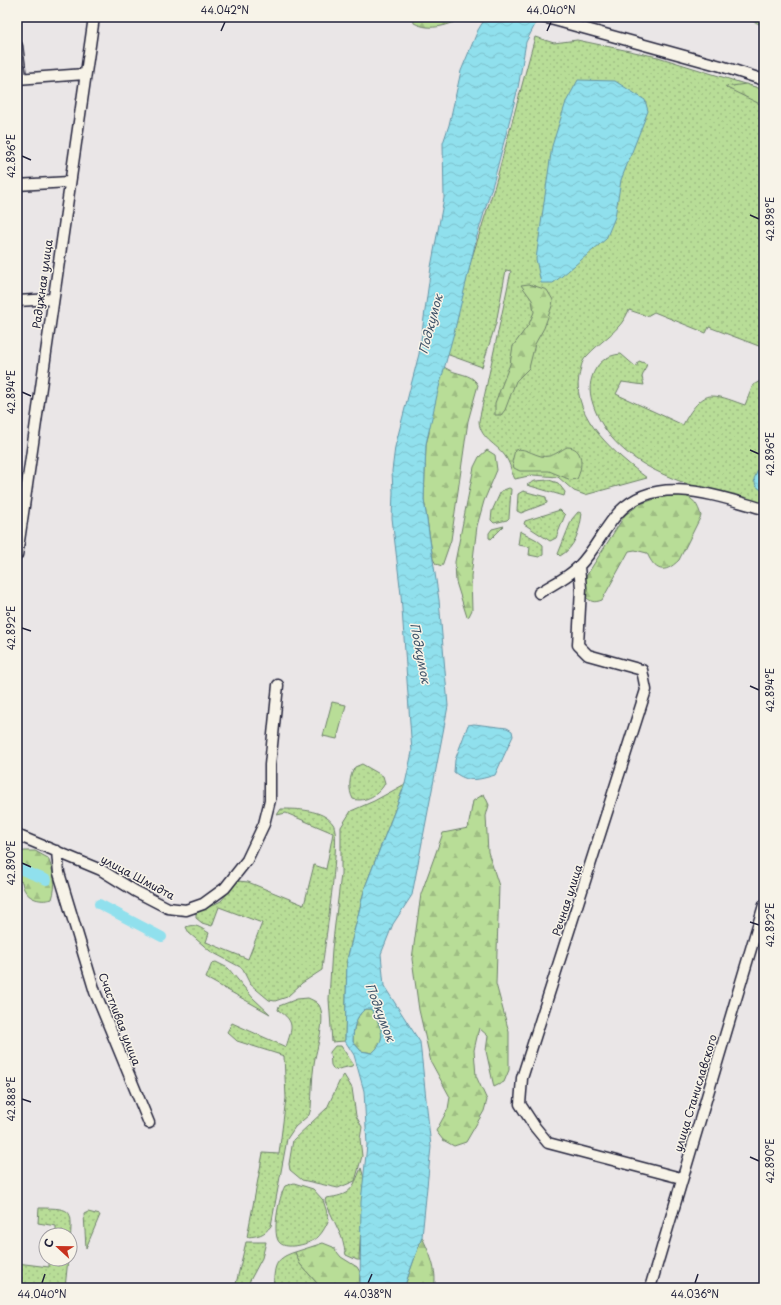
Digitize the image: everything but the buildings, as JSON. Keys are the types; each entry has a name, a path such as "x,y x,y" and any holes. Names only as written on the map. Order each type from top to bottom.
{"street":[{"name":"Радужная улица","path":"17,555 21,502 94,17"},
{"path":"543,17 721,66 764,80"},
{"path":"17,46 19,79 85,74"},
{"path":"17,185 69,182"},
{"path":"17,301 52,299"},
{"path":"539,593 579,567 619,512 632,500 651,493 671,490 707,494 764,509"},
{"name":"Речная улица","path":"579,567 581,588 578,645 588,655 642,670 646,690 522,1078 520,1104 535,1127 548,1143 681,1178"},
{"name":"улица Шмидта","path":"17,835 101,870 135,891 168,908 186,910 203,904 225,888 246,860 264,824 270,800 270,765 278,685"},
{"name":"Счастливая улица","path":"57,851 59,873 95,992 149,1123"},
{"name":"улица Станиславского","path":"650,1288 681,1178 764,905"}],"green space":[{"path":"413,17 466,17 447,25 427,27 414,23"},
{"path":"753,17 764,17 764,26 753,21"},
{"path":"535,37 554,43 577,40 658,57 764,90 764,348 709,327 706,333 654,312 647,316 629,310 616,330 584,359 579,376 578,392 582,407 589,421 599,434 623,459 647,478 585,495 574,491 558,477 533,475 515,479 509,463 504,455 487,438 480,428 479,421 511,271 506,270 496,323 482,367 449,355 441,355 495,185"},
{"path":"746,84 764,90 764,106 725,87"},
{"path":"529,284 547,290 553,300 552,306 544,328 535,344 529,368 516,381 505,410 501,415 495,415 495,403 510,364 513,346 529,324 534,312 532,300 521,285"},
{"path":"621,354 636,367 639,361 647,364 642,377 644,385 622,382 616,394 683,425 694,407 707,397 720,397 745,405 753,385 764,379 764,505 716,493 667,476 644,464 624,450 607,432 595,410 590,390 592,377 599,364 606,358"},
{"path":"444,367 472,378 478,385 468,421 451,540 442,566 436,564 433,559 424,500 426,444 429,433 428,409"},
{"path":"567,447 577,450 581,458 577,479 571,480 549,471 520,471 514,468 512,462 515,450 519,449 540,456 549,456 554,455"},
{"path":"487,450 495,455 497,470 484,501 477,526 471,576 472,610 467,617 456,582 455,562 474,467 479,457"},
{"path":"549,480 558,483 565,492 564,496 527,485 535,481"},
{"path":"509,488 511,489 509,518 507,520 494,523 491,520 492,511 501,491"},
{"path":"523,491 546,497 547,503 521,513 517,511 518,494"},
{"path":"682,495 695,502 701,516 679,560 669,568 660,569 653,564 647,553 635,550 629,551 602,600 595,602 588,599 586,597 585,578 625,515 640,504 661,497"},
{"path":"560,510 565,515 556,538 550,541 524,524 525,521"},
{"path":"578,512 582,513 576,538 565,553 560,556 558,554 572,519"},
{"path":"504,526 491,539 489,538 489,533 492,529"},
{"path":"520,531 543,545 543,555 539,557 529,555 530,547 518,545"},
{"path":"332,702 346,705 337,739 323,736"},
{"path":"362,764 383,776 385,783 380,791 372,797 358,800 353,799 351,795 350,783 351,775 355,767"},
{"path":"405,784 365,887 347,960 345,1041 332,1042 329,999 332,949 341,874 341,827 351,811 374,801"},
{"path":"484,794 489,805 486,816 488,852 499,886 496,984 509,1032 509,1070 504,1082 494,1087 486,1051 488,1036 479,1028 474,1050 476,1076 487,1100 484,1111 466,1142 454,1146 443,1140 436,1131 448,1109 450,1097 431,1062 419,1010 412,959 421,894 443,833 468,828 473,801"},
{"path":"281,809 309,811 323,815 329,819 333,824 335,833 335,849 332,893 322,970 302,983 287,997 275,1001 269,1000 250,984 242,968 210,951 189,933 186,927 195,926 201,928 209,933 206,942 248,959 262,923 219,907 212,926 202,923 196,918 196,913 221,901 238,881 248,882 304,905 314,865 326,869 333,833 286,813 277,815"},
{"path":"35,851 48,858 54,878 54,894 52,899 37,900 33,898 26,892 22,882 17,880 17,852"},
{"path":"216,962 228,968 253,998 270,1014 206,978 212,963"},
{"path":"308,998 319,1005 322,1018 313,1069 311,1108 309,1115 295,1127 287,1139 271,1226 261,1234 247,1237 263,1153 279,1154 286,1098 284,1056 237,1041 227,1032 232,1023 286,1047 291,1026 288,1018 278,1010 279,1006 297,999"},
{"path":"365,1009 371,1009 380,1026 382,1037 377,1048 372,1053 361,1051 353,1042 355,1024"},
{"path":"335,1046 341,1046 353,1064 352,1066 334,1070 331,1065 330,1052"},
{"path":"344,1075 352,1088 356,1116 362,1127 360,1139 362,1156 355,1181 338,1188 302,1180 290,1170 289,1164 293,1140 327,1108 340,1080"},
{"path":"361,1168 364,1178 359,1259 362,1260 357,1260 346,1255 342,1238 325,1201 326,1198 341,1195 350,1190"},
{"path":"294,1183 313,1189 323,1200 329,1219 323,1231 315,1240 305,1244 288,1246 283,1245 277,1239 276,1225 280,1198 285,1186"},
{"path":"39,1208 65,1210 69,1213 71,1218 71,1227 56,1227 38,1223"},
{"path":"88,1212 100,1215 86,1248 84,1214"},
{"path":"422,1237 434,1268 434,1288 404,1288"},
{"path":"246,1242 266,1242 262,1258 246,1288 235,1288"},
{"path":"323,1243 333,1247 341,1257 357,1267 360,1272 359,1288 317,1288 317,1283 300,1264 295,1252"},
{"path":"295,1252 300,1264 317,1283 317,1288 273,1288 276,1265 283,1258"},
{"path":"17,1263 38,1266 38,1267 67,1267 65,1288 17,1288"}],"water":[{"name":"Подкумок","path":"486,17 539,17 526,42 518,88 494,180 477,236 426,444 424,500 439,600 448,706 412,895 393,924 381,954 384,986 420,1042 431,1147 422,1237 404,1288 360,1288 361,1202 367,1145 364,1091 354,1055 345,1041 347,960 365,887 405,784 412,752 401,595 392,518 392,471 395,447 419,354 431,267 444,198 443,143 449,125 461,71 478,30","holes":["365,1009 371,1009 380,1026 382,1037 377,1048 372,1053 361,1051 353,1042 353,1032 359,1016"]},
{"path":"578,80 615,81 645,100 648,111 621,180 615,217 606,239 553,283 541,283 536,259 552,146 566,102"},
{"path":"764,468 764,492 756,486 754,479 758,470"},
{"path":"474,724 507,728 512,731 513,736 495,775 473,780 464,778 454,772 455,760 468,725"}],"waterway":[{"path":"17,868 47,880"},
{"path":"99,904 162,937"}]}
